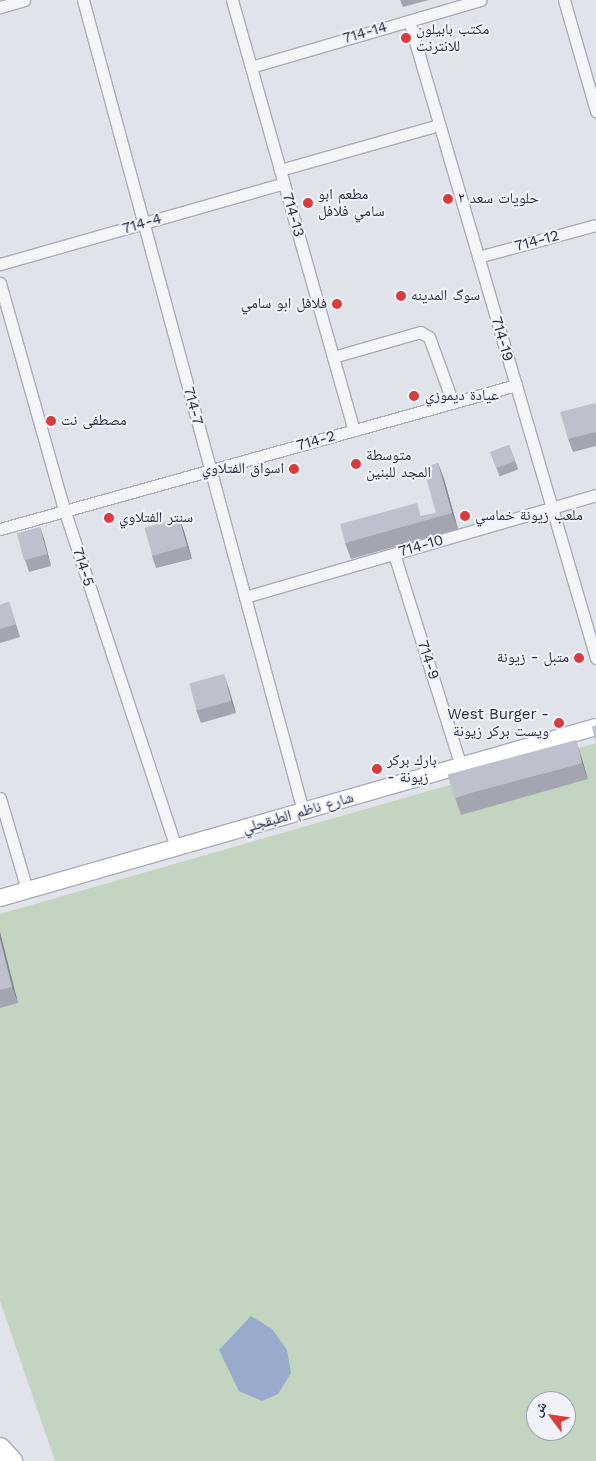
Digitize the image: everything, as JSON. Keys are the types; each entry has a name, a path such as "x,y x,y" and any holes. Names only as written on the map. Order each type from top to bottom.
{"highway":[{"path":"0,1448 12,1461"}],"main road":[{"name":"شارع ناظم الطبقجلي","path":"0,898 596,727"}],"street":[{"path":"0,7 24,0"},
{"name":"714-7","path":"83,0 303,811"},
{"name":"714-13","path":"232,0 354,430"},
{"name":"714-14","path":"251,67 480,0"},
{"path":"564,0 596,111"},
{"name":"714-19","path":"408,21 596,658"},
{"path":"280,170 439,125"},
{"name":"714-4","path":"0,264 284,183"},
{"name":"714-12","path":"478,257 596,225"},
{"name":"714-5","path":"0,283 64,509 176,848"},
{"path":"333,357 420,332 429,337 453,403"},
{"name":"714-2","path":"0,529 64,509 211,471 516,385"},
{"name":"714-10","path":"245,598 596,494"},
{"name":"714-9","path":"394,554 461,766"},
{"path":"0,798 27,890"}],"green space":[{"path":"596,743 596,1461 55,1461 0,1301 0,914"}],"water":[{"path":"251,1316 272,1329 287,1350 291,1373 278,1394 262,1401 239,1391 219,1350"}],"building":[{"path":"595,403 596,432 568,439 560,412"},
{"path":"509,445 515,461 496,468 490,452"},
{"path":"438,463 452,513 345,543 340,524 417,503 421,517 436,513 423,467"},
{"path":"179,518 187,546 152,556 144,528"},
{"path":"40,527 47,554 24,560 17,533"},
{"path":"9,602 16,624 0,629 0,605"},
{"path":"224,674 231,701 196,710 189,683"},
{"path":"596,725 596,743 592,727"},
{"path":"576,740 582,763 454,798 448,774"},
{"path":"0,939 12,987 0,990"}],"place":[{"name":"مكتب بابيلون للانترنت","path":"406,38"},
{"name":"حلويات سعد ٢","path":"448,199"},
{"name":"مطعم ابو سامي فلافل","path":"308,203"},
{"name":"سوگ المدينه","path":"401,296"},
{"name":"فلافل ابو سامي","path":"337,304"},
{"name":"عيادة ديموزي","path":"414,396"},
{"name":"مصطفى نت","path":"51,421"},
{"name":"متوسطة المجد للبنين","path":"356,464"},
{"name":"اسواق الفتلاوي","path":"294,469"},
{"name":"ملعب زيونة خماسي","path":"465,516"},
{"name":"سنتر الفتلاوي","path":"109,518"},
{"name":"متبل - زيونة","path":"579,658"},
{"name":"West Burger - ويست بركر زيونة","path":"559,723"},
{"name":"بارك بركر - زيونة","path":"377,769"}]}
